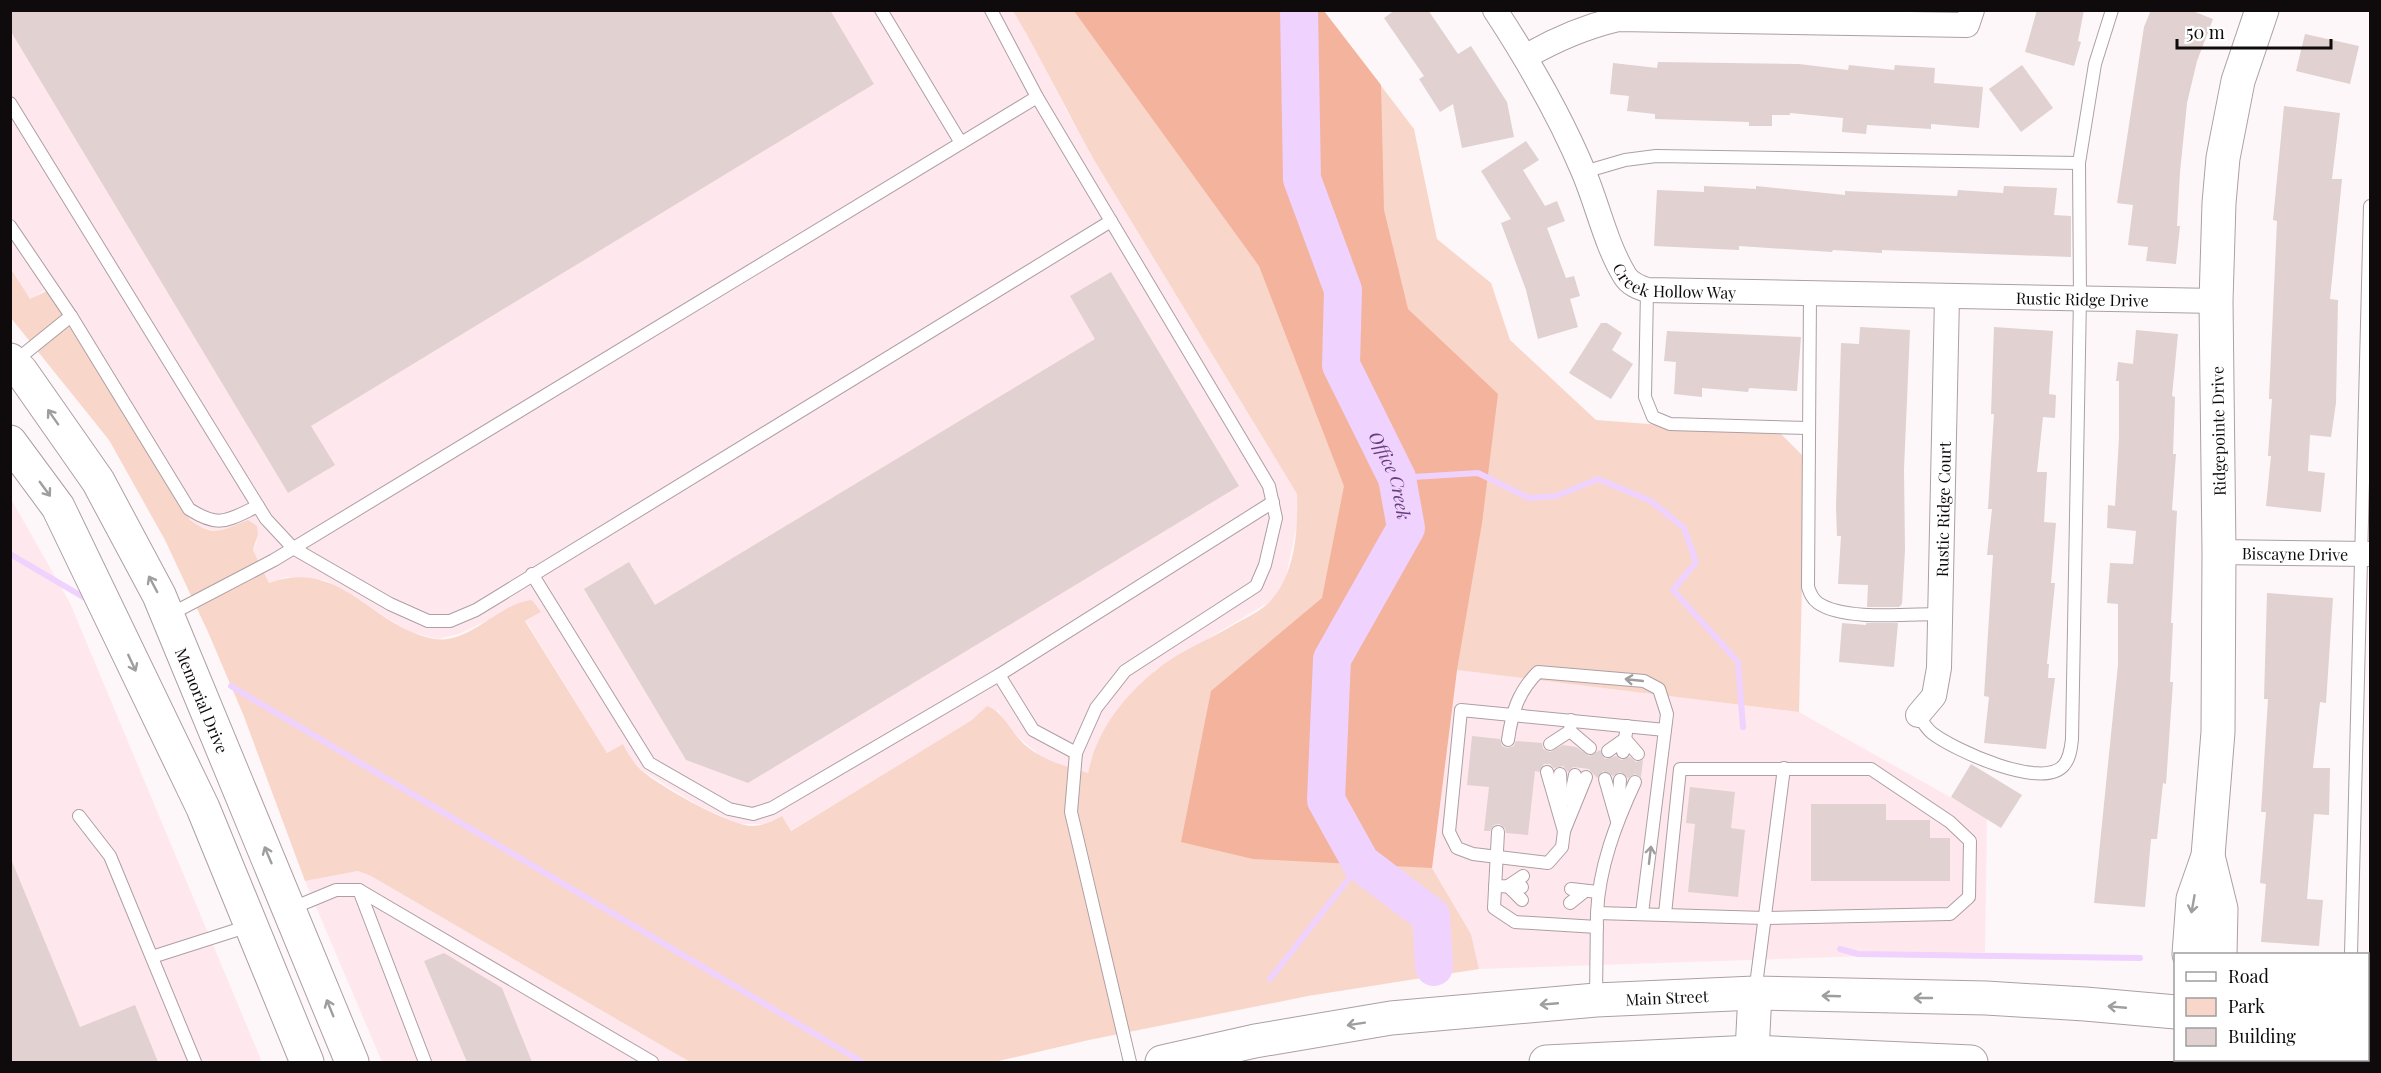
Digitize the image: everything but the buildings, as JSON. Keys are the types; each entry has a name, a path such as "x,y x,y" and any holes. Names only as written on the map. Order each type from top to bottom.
{"street":[{"name":"Creek Hollow Way","path":"1496,10 1526,57 1555,110 1584,172 1626,278 1637,287 1647,290 1947,297"},
{"path":"1526,57 1556,39 1590,26 1618,19 1967,25 1972,10"},
{"name":"Ridgepointe Drive","path":"2189,953 2193,899 2208,856 2218,732 2219,552 2216,302 2223,158 2238,81 2262,10"},
{"name":"Rustic Ridge Drive","path":"1947,297 2080,297 2216,302"},
{"name":"Rustic Ridge Court","path":"1918,716 1934,696 1939,669 1947,297"},
{"name":"Memorial Drive","path":"12,361 98,480 168,615 352,1062"},
{"path":"10,442 58,507 203,808 307,1062"},
{"name":"Biscayne Drive","path":"2219,552 2366,554"},
{"name":"Ridgepointe Drive","path":"2208,856 2221,909 2220,953"},
{"path":"250,926 290,909"},
{"path":"1752,1058 1755,993"},
{"name":"Main Street","path":"1162,1062 1254,1041 1391,1018 1596,1000 1755,993 1986,998 2174,1012"},
{"path":"1546,1062 1752,1058 1971,1062"}],"lane":[{"path":"881,10 961,143"},
{"path":"991,10 1037,97 1269,486 1276,518 1265,565 1256,586 1125,671 1096,708 1076,753 1071,812 1130,1062"},
{"path":"1918,716 1931,732 1949,744 2024,773 2043,776 2055,772 2064,766 2070,755 2080,297 2079,163 2095,64 2112,10"},
{"path":"168,615 293,548 1037,97"},
{"path":"10,103 266,519 293,548 390,604 428,621 450,621 476,610 1111,221"},
{"path":"1584,172 1625,160 1656,156 2079,163"},
{"path":"2351,953 2366,554 2370,206"},
{"path":"10,226 71,316 189,509 207,520 227,520 258,506"},
{"path":"1647,290 1645,397 1653,417 1670,424 1808,428"},
{"path":"1810,294 1808,587 1812,597 1832,610 1857,614 1940,614"},
{"path":"12,361 71,316"},
{"path":"532,574 649,763 729,809 753,814 772,808 999,675 1273,502"},
{"path":"1508,740 1511,714 1525,685 1538,672 1644,681 1659,689 1667,714 1642,913"},
{"path":"999,675 1033,730 1076,753"},
{"path":"1581,776 1564,831 1562,847 1548,863 1473,854 1457,848 1449,832 1461,710 1511,714 1571,725 1627,726 1665,730"},
{"path":"1557,745 1571,725"},
{"path":"1571,725 1584,748"},
{"path":"1623,752 1627,726"},
{"path":"1608,751 1625,739"},
{"path":"1625,739 1638,754"},
{"path":"1755,993 1784,768"},
{"path":"1597,913 1765,918 1950,914 1969,897 1970,841 1950,822 1871,769 1680,769 1665,914"},
{"path":"1546,772 1564,831"},
{"path":"1560,774 1564,831"},
{"path":"1605,779 1617,821"},
{"path":"1617,821 1620,780"},
{"path":"1596,1000 1598,892 1617,821 1635,782"},
{"path":"79,816 110,856 195,1062"},
{"path":"1498,832 1497,857 1501,886 1494,908 1515,922 1597,927"},
{"path":"1571,884 1585,891 1598,892"},
{"path":"1501,886 1522,888 1501,886"},
{"path":"290,909 336,890 359,890 652,1062"},
{"path":"359,890 421,1061"},
{"path":"1570,903 1585,891"},
{"path":"152,957 250,926"}],"shaded area":[{"path":"10,11 1013,11 1047,69 1065,108 1094,160 1297,494 1298,521 1285,580 1271,601 1155,670 1091,758 1088,773 1048,762 1011,731 998,710 974,719 790,831 782,816 764,824 738,824 696,804 643,771 630,758 623,744 607,753 526,621 541,612 488,620 459,634 438,639 410,632 325,580 286,577 269,583 253,550 257,542 243,522 221,532 200,527 190,520 46,289 30,300 11,267"},
{"path":"1074,11 1324,11 1381,85 1384,210 1408,309 1498,394 1482,523 1457,670 1432,868 1253,859 1181,842 1211,691 1322,598 1344,486 1259,266"},
{"path":"10,497 70,603 262,1062 11,1062"},
{"path":"1457,670 1799,712 1987,818 1985,952 1479,969 1471,934 1432,868"},
{"path":"358,871 371,876 690,1062 382,1062 305,881"}],"green space":[{"path":"1013,11 1324,11 1414,129 1437,239 1491,283 1510,340 1596,420 1781,434 1805,458 1799,712 1457,670 1432,868 1471,934 1479,969 1308,996 1089,1040 994,1062 690,1062 371,876 358,871 305,881 243,714 165,540 109,440 11,318 10,267 30,299 49,290 190,520 213,531 226,529 248,520 257,526 258,534 253,550 269,583 294,577 317,579 337,586 392,622 412,632 435,639 448,639 460,635 508,608 532,600 541,612 525,621 607,753 623,744 636,764 650,777 711,812 752,826 764,824 782,816 791,831 972,720 987,706 1003,718 1032,751 1055,762 1088,773 1097,743 1112,716 1143,681 1172,658 1252,614 1272,599 1280,588 1291,563 1296,535 1297,494 1094,160"}],"waterway":[{"name":"Office Creek","path":"1299,10 1302,179 1343,290 1341,365 1397,478 1406,528 1332,659 1326,800 1361,863 1431,916 1434,967"},
{"path":"1397,478 1478,473 1529,498 1556,496 1598,479 1651,501 1684,528 1696,562 1673,590 1738,662 1743,727"},
{"path":"10,554 90,601"},
{"path":"231,686 862,1062"},
{"path":"1270,979 1361,863"},
{"path":"1840,949 1858,954 2140,958"}]}
